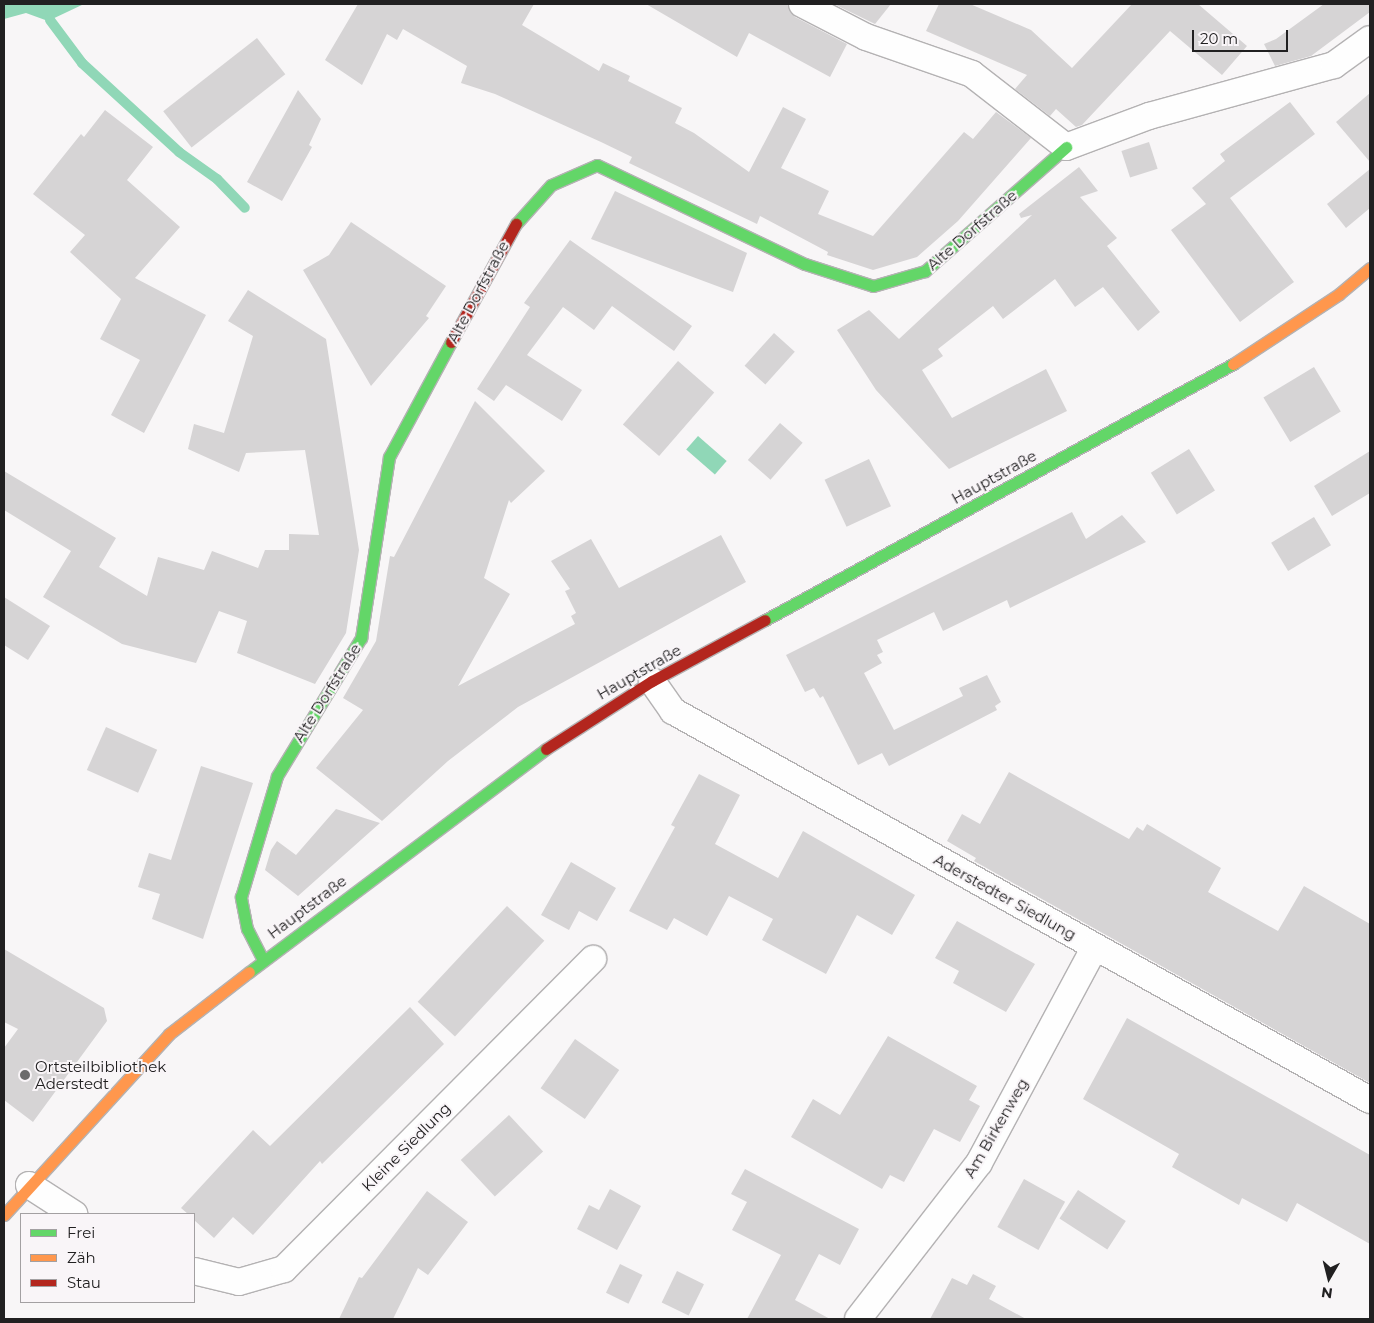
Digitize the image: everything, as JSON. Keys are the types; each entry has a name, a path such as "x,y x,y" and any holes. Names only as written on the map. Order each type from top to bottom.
{"main road":[{"name":"Alte Dorfstraße","path":"263,960 247,929 241,897 277,776 361,638 389,457 512,227 551,185 597,165 805,264 873,286 925,271 1066,147"},
{"name":"Hauptstraße","path":"4,1214 158,1045 263,960 552,744 652,681 1228,367 1339,294 1370,268"}],"street":[{"path":"802,4 866,37 972,74 1066,147"},
{"name":"Alte Dorfstraße","path":"1066,147 1149,116 1334,65 1370,40"},
{"name":"Aderstedter Siedlung","path":"652,681 673,711 1370,1100"},
{"name":"Am Birkenweg","path":"858,1319 979,1163 1095,947"},
{"name":"Kleine Siedlung","path":"195,1271 239,1282 284,1269 593,959"},
{"path":"29,1185 72,1213"}],"shaded area":[{"path":"4,4 84,4 48,21 26,13 4,19"},
{"path":"698,436 727,461 715,475 686,450"}],"building":[{"path":"358,4 534,4 522,25 599,71 603,63 630,76 628,81 682,108 675,123 694,133 749,172 783,107 806,119 781,168 829,191 818,214 873,236 964,132 973,139 996,112 1031,138 958,221 917,257 873,270 827,255 828,252 760,216 757,224 629,163 632,157 601,142 495,94 461,83 467,66 403,29 397,40 387,34 362,85 325,60"},
{"path":"646,4 787,4 795,17 847,44 830,77 749,33 737,57"},
{"path":"834,4 891,4 875,24"},
{"path":"939,4 970,4 1031,30 1072,68 1132,4 1198,4 1247,46 1222,75 1170,31 1082,125 1076,127 1056,109 1050,116 1015,89 1027,75 926,31"},
{"path":"1324,4 1370,4 1370,12 1311,56 1275,66 1264,44 1276,39"},
{"path":"257,38 285,74 192,148 163,111"},
{"path":"298,90 321,119 309,145 312,147 282,201 247,182"},
{"path":"1370,93 1370,162 1336,122"},
{"path":"1290,102 1315,134 1230,198 1294,282 1240,322 1171,230 1206,204 1192,188 1225,161 1220,154"},
{"path":"105,110 153,147 127,180 180,227 135,278 206,315 144,433 111,415 140,360 100,339 121,299 70,252 85,235 33,194 81,134 84,137"},
{"path":"1149,142 1158,169 1130,178 1121,151"},
{"path":"1079,167 1098,191 1080,197 1117,238 1107,246 1160,312 1138,331 1103,287 1075,307 1055,279 1003,319 993,306 938,349 943,356 922,370 952,418 1046,369 1067,411 949,469 876,390 837,330 869,310 899,339 1032,215 1021,218 1019,214"},
{"path":"1370,169 1370,208 1346,228 1327,204"},
{"path":"615,191 747,253 733,292 591,239"},
{"path":"351,222 446,286 426,316 429,318 371,386 303,270 329,255"},
{"path":"570,240 692,326 674,351 612,306 594,330 563,307 527,355 582,390 562,421 506,385 494,401 477,389 530,307 524,303"},
{"path":"248,290 326,339 359,550 346,633 315,684 237,653 247,621 219,611 196,663 122,644 43,597 71,551 4,510 4,471 116,538 99,567 147,596 158,557 204,570 212,551 258,568 265,550 289,550 289,534 319,535 305,450 246,453 239,472 188,449 194,424 224,433 253,336 228,321"},
{"path":"774,333 795,352 765,384 745,366"},
{"path":"678,361 714,392 659,456 623,424"},
{"path":"1314,367 1341,412 1290,442 1263,397"},
{"path":"475,401 545,471 511,503 509,500 484,578 510,594 458,686 575,624 571,616 576,613 565,591 570,589 551,561 591,539 619,588 721,535 746,582 518,707 448,761 382,821 316,768 363,710 343,698 376,641 390,556 394,557"},
{"path":"780,423 803,443 770,480 748,460"},
{"path":"1189,449 1215,491 1177,514 1151,473"},
{"path":"1370,451 1370,493 1332,516 1314,486"},
{"path":"869,459 891,506 847,527 825,480"},
{"path":"1072,512 1086,539 1122,515 1146,542 1010,608 1007,600 943,631 934,612 877,640 883,652 877,655 882,663 864,673 894,730 963,696 959,688 987,675 1001,702 995,706 997,710 889,766 882,753 858,765 823,696 820,698 814,688 805,692 786,655"},
{"path":"1314,517 1331,545 1288,571 1271,543"},
{"path":"4,597 50,626 28,660 4,645"},
{"path":"106,727 157,750 138,793 87,770"},
{"path":"201,766 253,783 203,939 152,919 160,894 138,887 149,853 171,860"},
{"path":"1009,772 1129,839 1137,827 1143,831 1147,824 1221,868 1208,892 1278,931 1304,886 1370,924 1370,1083 974,861 976,858 947,841 962,814 980,824"},
{"path":"699,774 740,795 715,844 778,878 803,831 915,895 892,935 857,915 826,974 762,940 773,919 729,896 707,936 674,918 667,930 629,911 675,827 671,825"},
{"path":"336,809 380,823 298,896 265,870 271,850 277,841 296,855"},
{"path":"571,862 616,888 597,921 579,911 569,930 541,915"},
{"path":"507,906 544,941 455,1037 418,1002"},
{"path":"957,921 1035,964 1006,1012 953,983 959,971 935,958"},
{"path":"4,949 104,1008 107,1021 33,1122 4,1100 4,1048 18,1029 4,1022"},
{"path":"410,1007 444,1044 322,1164 320,1161 253,1235 233,1217 214,1238 195,1221 195,1213 187,1213 181,1208 253,1130 270,1146"},
{"path":"1127,1018 1370,1155 1370,1244 1297,1203 1287,1222 1242,1198 1239,1205 1172,1167 1179,1154 1083,1099"},
{"path":"888,1036 977,1086 969,1100 980,1106 960,1142 934,1129 904,1182 890,1175 882,1189 791,1137 813,1099 840,1115"},
{"path":"575,1039 619,1070 585,1119 541,1088"},
{"path":"509,1115 543,1152 495,1197 461,1160"},
{"path":"745,1169 859,1229 840,1265 819,1254 795,1300 830,1319 747,1319 781,1255 732,1230 747,1202 731,1194"},
{"path":"1024,1179 1065,1202 1038,1250 997,1227"},
{"path":"610,1189 641,1206 617,1250 577,1229 589,1205 599,1210"},
{"path":"1078,1190 1126,1221 1107,1250 1059,1219"},
{"path":"427,1191 468,1222 428,1275 418,1268 393,1319 339,1319 359,1277 362,1278"},
{"path":"620,1264 642,1275 628,1304 606,1293"},
{"path":"677,1271 704,1284 689,1316 662,1302"},
{"path":"973,1274 996,1286 989,1299 1026,1319 930,1319 952,1278 967,1285"}],"waterway":[{"path":"50,20 82,63 179,152 217,179 245,208"}],"traffic: fast":[{"path":"516,224 551,185 597,165 805,264 873,286 925,271 1066,147"},
{"path":"263,960 247,929 241,897 277,776 361,638 389,457 451,342"},
{"path":"765,620 1233,364"},
{"path":"249,972 546,749"}],"traffic: slow":[{"path":"1233,364 1339,294 1370,268"},
{"path":"4,1215 169,1034 249,972"}],"traffic: jam":[{"path":"451,342 516,224"},
{"path":"546,749 652,681 765,620"}],"place":[{"name":"Ortsteilbibliothek Aderstedt","path":"25,1075"}]}
